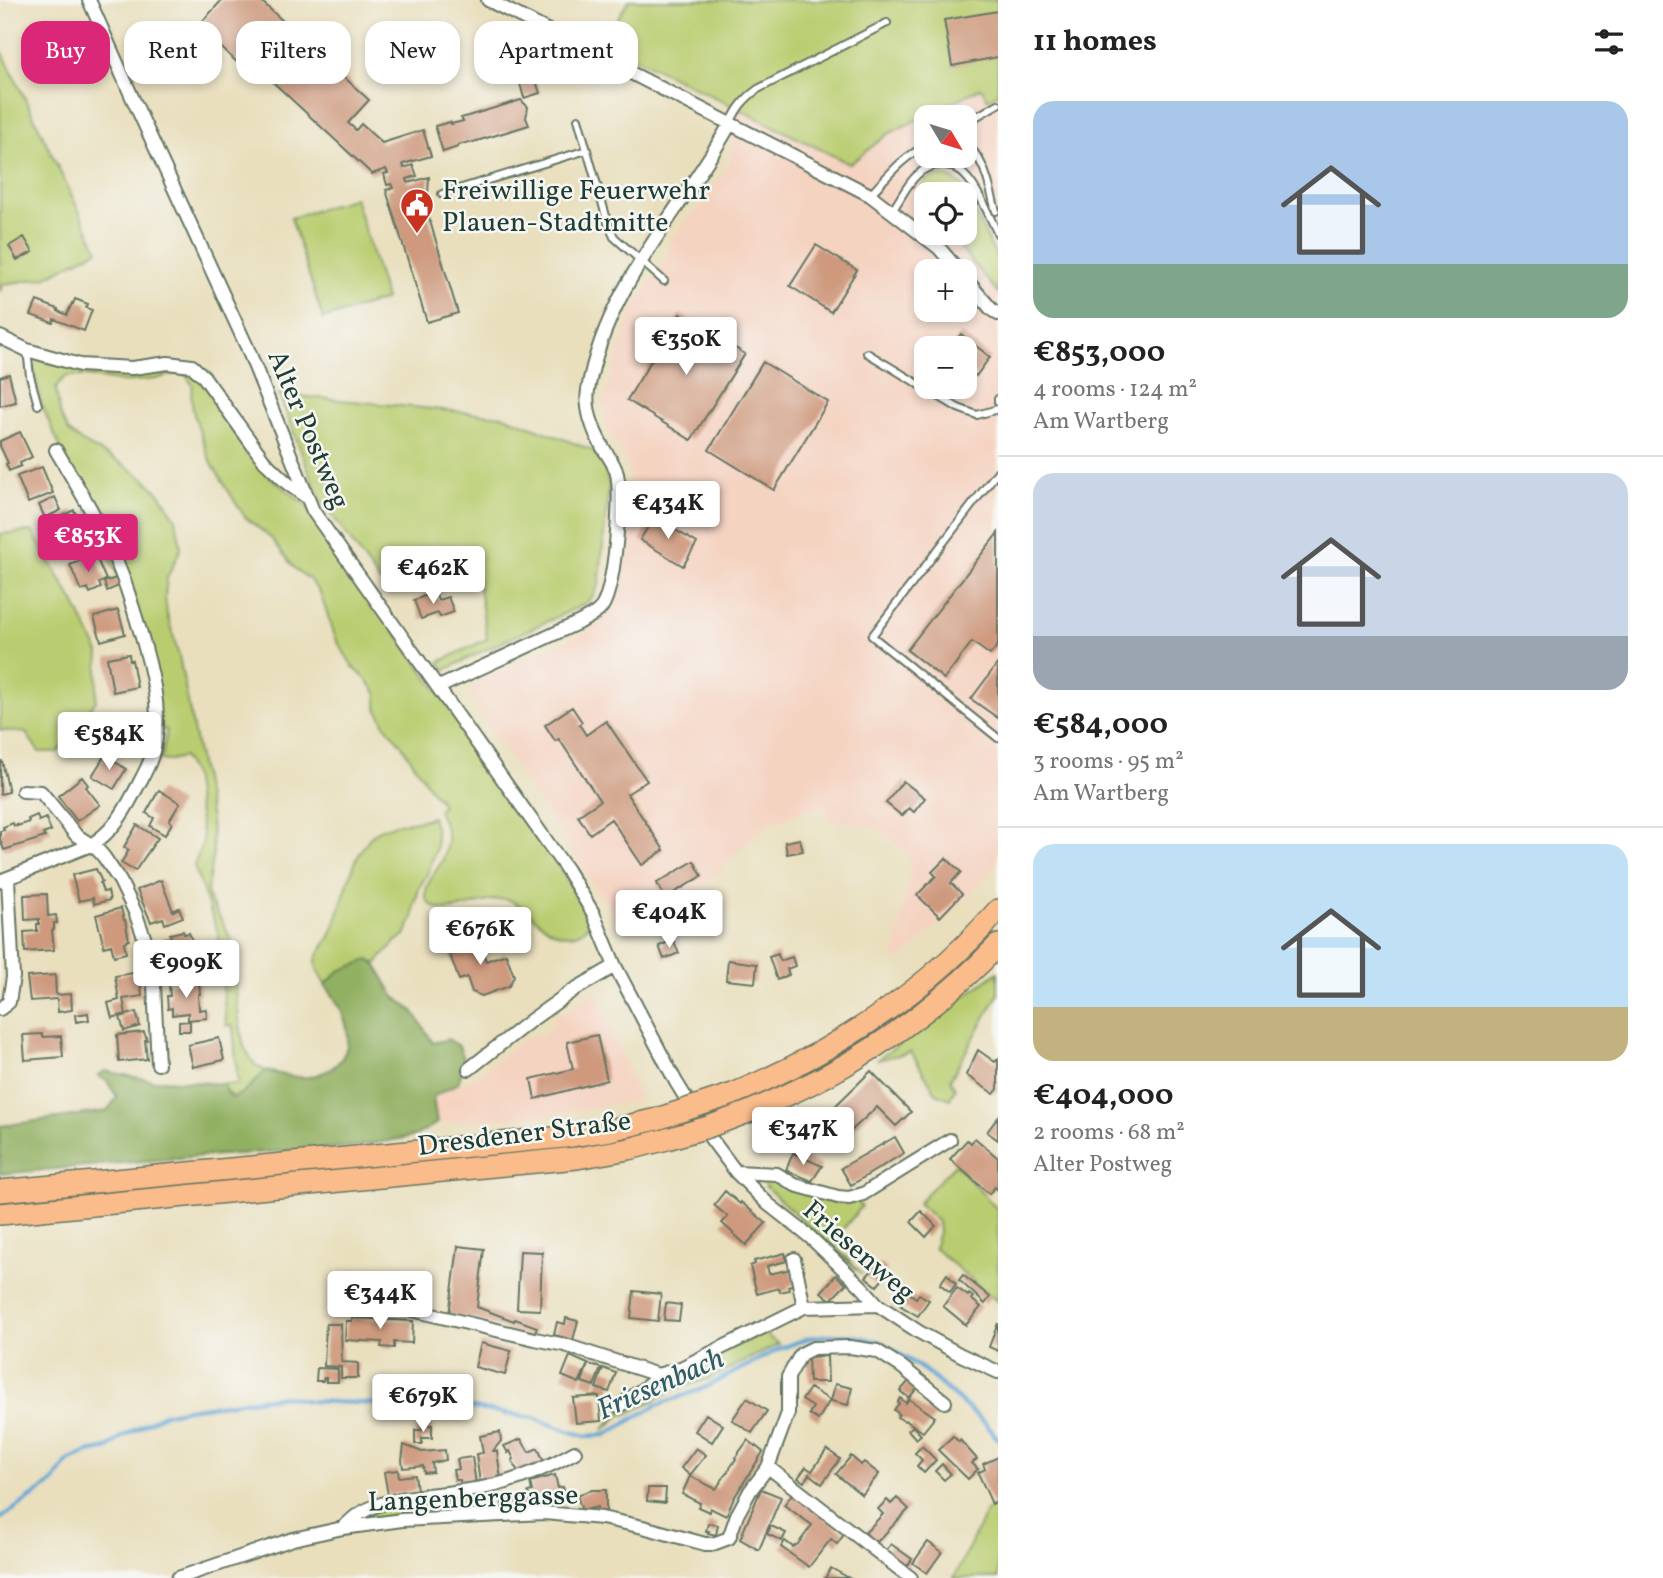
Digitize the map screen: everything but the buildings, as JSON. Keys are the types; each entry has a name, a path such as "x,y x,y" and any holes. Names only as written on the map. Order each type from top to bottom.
{"main road":[{"path":"0,1191 551,1138 610,1130 657,1119 733,1094 820,1054 922,985 998,911"},
{"name":"Dresdener Straße","path":"0,1214 577,1158 667,1139 751,1111 835,1071 906,1025 961,980 998,945"}],"street":[{"name":"Alter Postweg","path":"89,0 247,347 313,511 567,870 593,913 615,966 687,1100"},
{"path":"488,0 870,195 939,248 949,259"},
{"path":"439,688 582,621 601,608 609,591 613,566 620,488 617,470 600,444 591,422 587,394 592,373 617,302 640,261 713,154 730,124"},
{"path":"977,292 998,314"},
{"path":"0,337 27,350 80,365 132,368 168,363 192,366 204,377 265,462 287,484 308,498"},
{"path":"0,1009 9,1002 13,977 4,880 91,845 111,830 144,774 156,741 156,694 149,659 119,567 56,450"},
{"path":"23,791 40,792 76,835 97,849 120,881 148,948 154,986 158,1064"},
{"path":"470,1069 572,991 615,966"},
{"name":"Friesenweg","path":"687,1100 736,1172 768,1204 810,1237 878,1305 919,1332 998,1372"},
{"name":"Friesenweg","path":"736,1172 777,1174 795,1185 849,1198 863,1194 950,1140"},
{"path":"794,1259 804,1307"},
{"path":"382,1303 565,1345 657,1375"},
{"path":"619,1406 650,1384 657,1375 681,1367 804,1307 878,1305"},
{"name":"Langenberggasse","path":"178,1578 293,1539 343,1528 402,1520 544,1513 602,1518 713,1544 729,1538 737,1515 768,1467 789,1413 788,1377 801,1354 813,1348 850,1347 877,1351 902,1367 945,1402"},
{"name":"Langenberggasse","path":"343,1528 359,1514 385,1503 516,1480 538,1472 575,1452"},
{"path":"768,1467 911,1578"}],"lane":[{"path":"730,124 737,108 758,89 887,23"},
{"path":"977,116 998,104"},
{"path":"578,119 614,237 664,281"},
{"path":"442,194 587,150"},
{"path":"870,195 896,167 914,153"},
{"path":"977,156 984,167 996,211"},
{"path":"892,211 917,175 932,165 949,165 961,170 970,179 998,234"},
{"path":"27,350 37,405"},
{"path":"867,353 958,408 977,415 998,410"},
{"path":"998,471 872,636 998,738"}],"shaded area":[{"path":"998,0 998,863 951,914 893,963 911,862 906,853 888,836 864,824 829,821 827,807 774,821 745,843 709,883 677,902 619,925 470,696 472,685 592,628 613,609 623,586 630,482 624,455 611,438 605,421 603,401 632,310 667,257 671,238 704,201 731,160 732,105"},
{"path":"596,992 641,1100 541,1116 437,1123 433,1096 479,1076 522,1039 541,1035 554,1026 554,1017"}],"green space":[{"path":"629,0 998,0 998,94 988,99 981,88 947,105 914,105 914,121 888,134 850,164 638,59 638,21 616,21"},
{"path":"0,50 98,250 44,278 4,284 0,291"},
{"path":"945,175 957,182 925,182 927,179"},
{"path":"355,198 386,299 323,319 291,218"},
{"path":"977,217 998,261 998,293 977,268 977,259 970,259 958,245 977,245"},
{"path":"31,357 94,372 184,370 204,384 268,475 305,504 544,841 589,917 585,928 568,935 558,933 509,900 500,899 443,909 434,907 427,900 426,890 442,861 447,845 445,825 438,810 442,805 385,725 377,708 377,694 353,667 336,639 320,593 309,579 295,569 271,538 245,517 227,489 209,458 194,415 191,397 193,386 186,375 178,373 156,379 123,382 88,376 67,376 56,389 60,414 68,431 147,481 160,494 176,519 181,548 167,578 165,596 211,820 213,854 207,891 209,900 231,940 244,1047 255,1065 266,1071 248,1089 232,1098 225,1090 224,1084 238,1084 233,1026 226,1025 218,933 194,866 203,841 193,775 183,757 166,761 157,758 158,754 162,755 167,730 161,729 149,645 41,404"},
{"path":"279,394 504,416 592,450 604,466 609,485 599,585 593,596 585,604 445,670 439,662 487,639 473,550 380,582 318,495"},
{"path":"32,531 75,604 99,653 96,701 58,752 39,752 26,733 0,730 0,534"},
{"path":"432,817 436,831 436,848 428,873 419,888 413,918 405,935 395,942 376,964 368,961 339,971 325,985 316,961 335,925 354,866 367,841 381,829"},
{"path":"368,960 376,964 394,996 414,1012 433,1043 448,1039 459,1046 465,1062 458,1083 433,1097 437,1123 415,1136 360,1146 188,1157 0,1174 0,1126 107,1111 117,1097 107,1081 98,1076 105,1071 155,1081 224,1084 225,1090 232,1098 248,1089 266,1071 293,1077 309,1077 327,1071 338,1062 348,1039 342,1012 325,985 339,971"},
{"path":"998,972 998,995 950,1080 955,1088 950,1099 936,1093 911,1052 877,1060"},
{"path":"955,1164 998,1210 998,1302 934,1248 939,1232 938,1222 918,1203"},
{"path":"775,1179 814,1197 834,1202 856,1200 862,1206 832,1243 862,1274 765,1186 767,1180"},
{"path":"766,1332 779,1344 708,1379 678,1388 625,1415 622,1414 603,1430 618,1413 656,1384"},
{"path":"468,1494 469,1508 360,1522 359,1518 380,1508"},
{"path":"998,1504 998,1578 954,1578 987,1510"}],"waterway":[{"name":"Friesenbach","path":"0,1519 53,1482 68,1461 88,1452 108,1448 120,1438 164,1414 285,1396 309,1401 473,1408 534,1418 586,1436 605,1435 657,1405 702,1389 779,1349 809,1338 829,1335 854,1336 881,1342 924,1370 985,1423 998,1439"}],"place":[{"name":"Freiwillige Feuerwehr Plauen-Stadtmitte","path":"417,235"}]}
